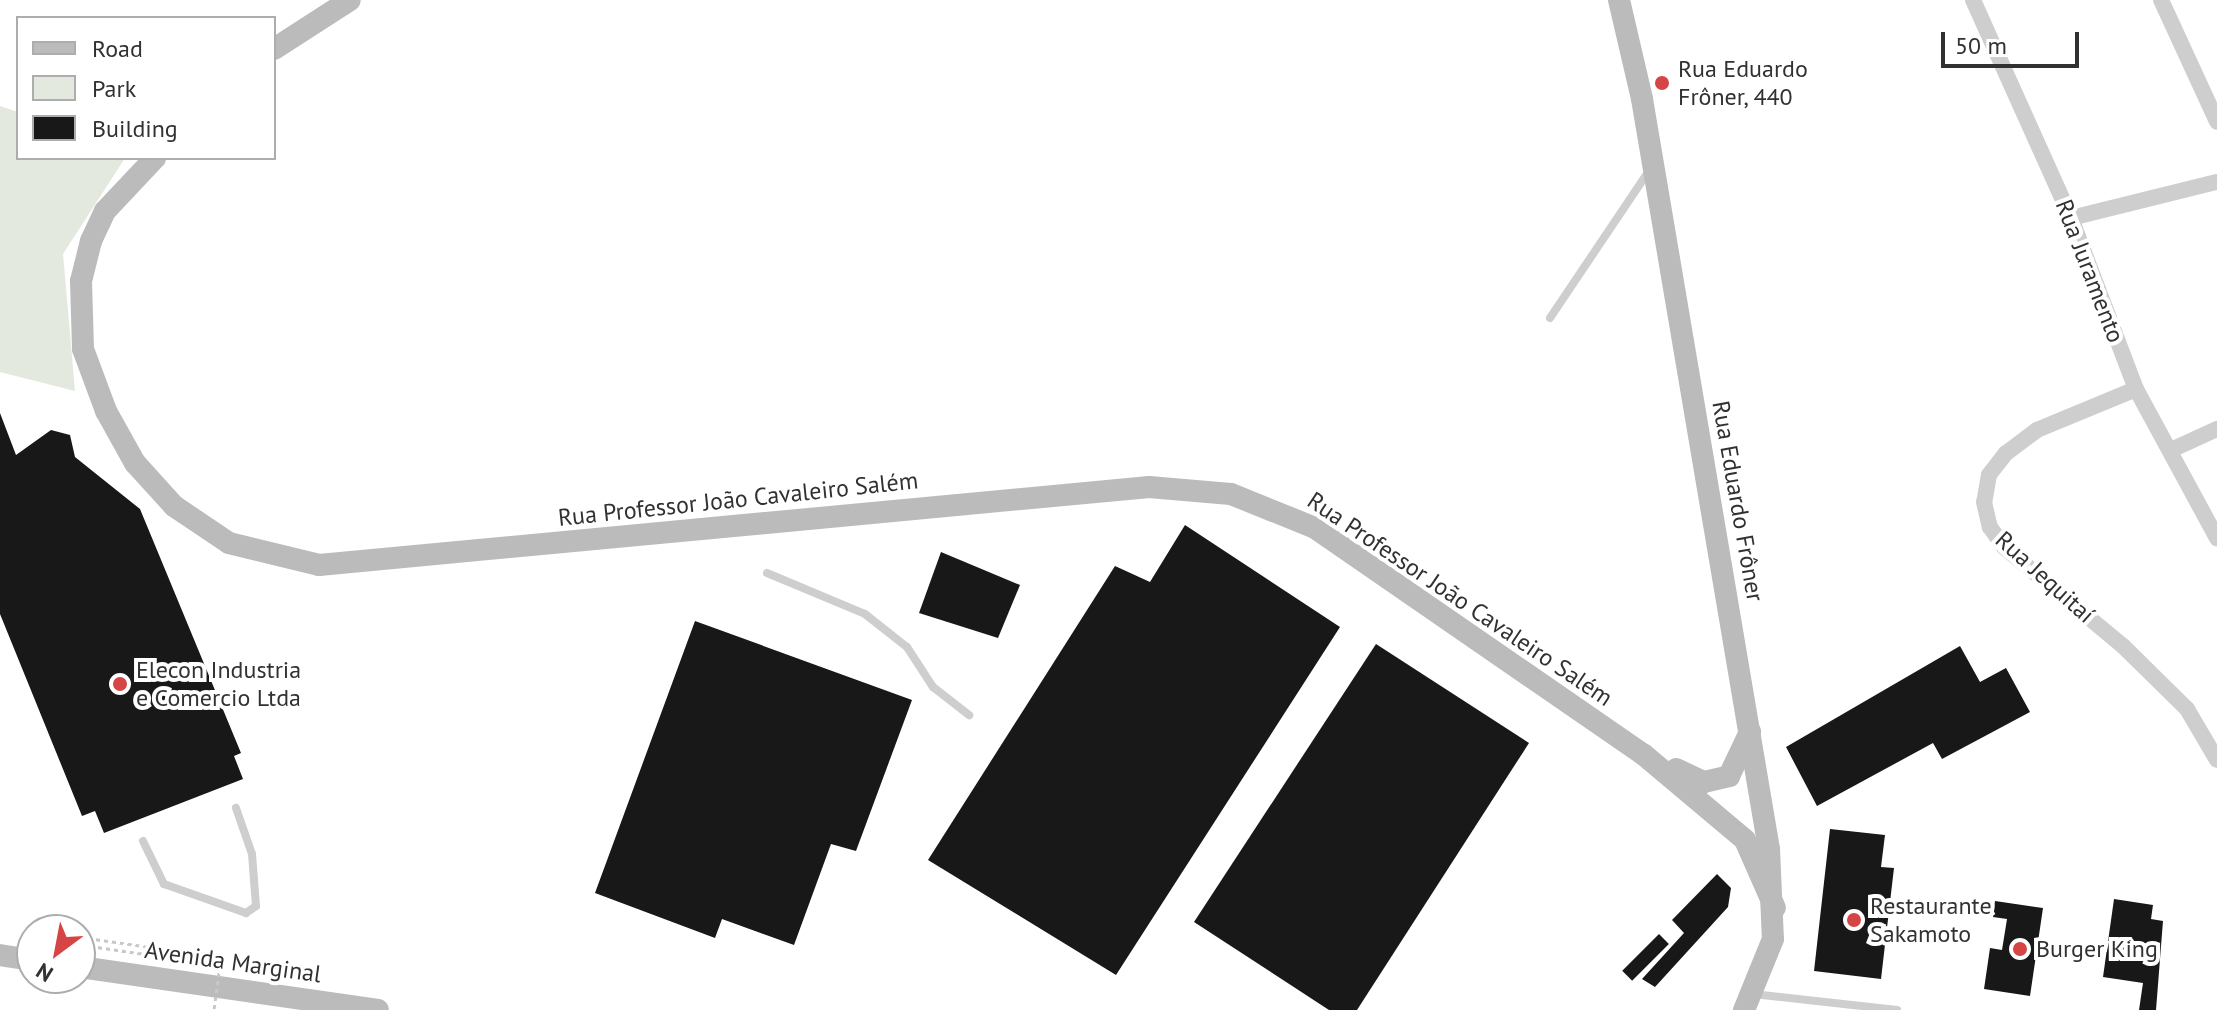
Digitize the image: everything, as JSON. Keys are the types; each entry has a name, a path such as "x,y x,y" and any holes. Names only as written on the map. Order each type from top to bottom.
{"main road":[{"path":"276,48 350,0"},
{"name":"Rua Eduardo Frôner","path":"1619,0 1752,725 1775,908 1773,939 1748,1002"},
{"name":"Rua Professor João Cavaleiro Salém","path":"153,160 105,211 91,241 81,281 83,349 106,411 135,463 174,506 252,552 319,565 1149,487 1231,494 1315,528 1643,754 1745,840 1775,908"},
{"name":"Rua Professor João Cavaleiro Salém","path":"1643,754 1704,782 1717,781 1740,763 1752,725"},
{"name":"Avenida Marginal","path":"96,969 378,1010"}],"street":[{"name":"Rua Juramento","path":"1973,0 2071,218 2136,389 2217,538"},
{"path":"2161,0 2217,122"},
{"path":"2071,218 2217,182"},
{"name":"Rua Jequitaí","path":"2136,389 2037,430 2006,453 1989,475 1984,502 1990,527 2004,547 2166,688 2205,733 2217,760"},
{"path":"2171,450 2217,429"}],"lane":[{"path":"1550,318 1651,168"},
{"path":"767,573 865,614 907,647 933,687 969,715"},
{"path":"143,841 164,884 246,913 256,906 252,854 236,808"},
{"path":"1748,1002 1897,1010"}],"path":[{"path":"96,939 213,956 208,984"},
{"path":"96,947 220,965 214,1010"}],"green space":[{"path":"0,106 16,111 16,160 124,160 63,254 75,391 0,372"}],"building":[{"name":"Elecon Industria e Comercio Ltda","path":"0,413 16,455 51,430 70,435 75,457 140,509 241,753 234,756 243,779 104,833 95,811 82,816 0,614"},
{"path":"1185,525 1340,627 1116,975 928,860 1115,566 1150,582"},
{"path":"941,552 1020,585 998,638 919,613"},
{"path":"695,621 912,700 856,851 831,844 794,945 722,919 715,938 595,893"},
{"path":"1376,644 1529,743 1357,1010 1329,1010 1194,922"},
{"path":"1960,646 1980,682 2006,668 2030,712 1942,759 1933,743 1817,806 1786,747"},
{"name":"Restaurante Sakamoto","path":"1830,829 1885,835 1881,867 1894,868 1881,979 1814,971"},
{"path":"1717,874 1731,888 1728,907 1655,987 1642,979 1684,933 1672,920"},
{"path":"2114,899 2153,905 2151,919 2163,921 2156,1010 2139,1010 2143,983 2103,977"},
{"name":"Burger King","path":"1995,901 2043,908 2030,996 1984,989 1990,948 2002,950 2007,919 1993,917"},
{"path":"1659,934 1669,944 1632,981 1622,971"}],"place":[{"name":"Rua Eduardo Frôner, 440","path":"1662,83"},
{"name":"Elecon Industria e Comercio Ltda","path":"120,684"},
{"name":"Restaurante Sakamoto","path":"1854,920"},
{"name":"Burger King","path":"2020,949"}]}
